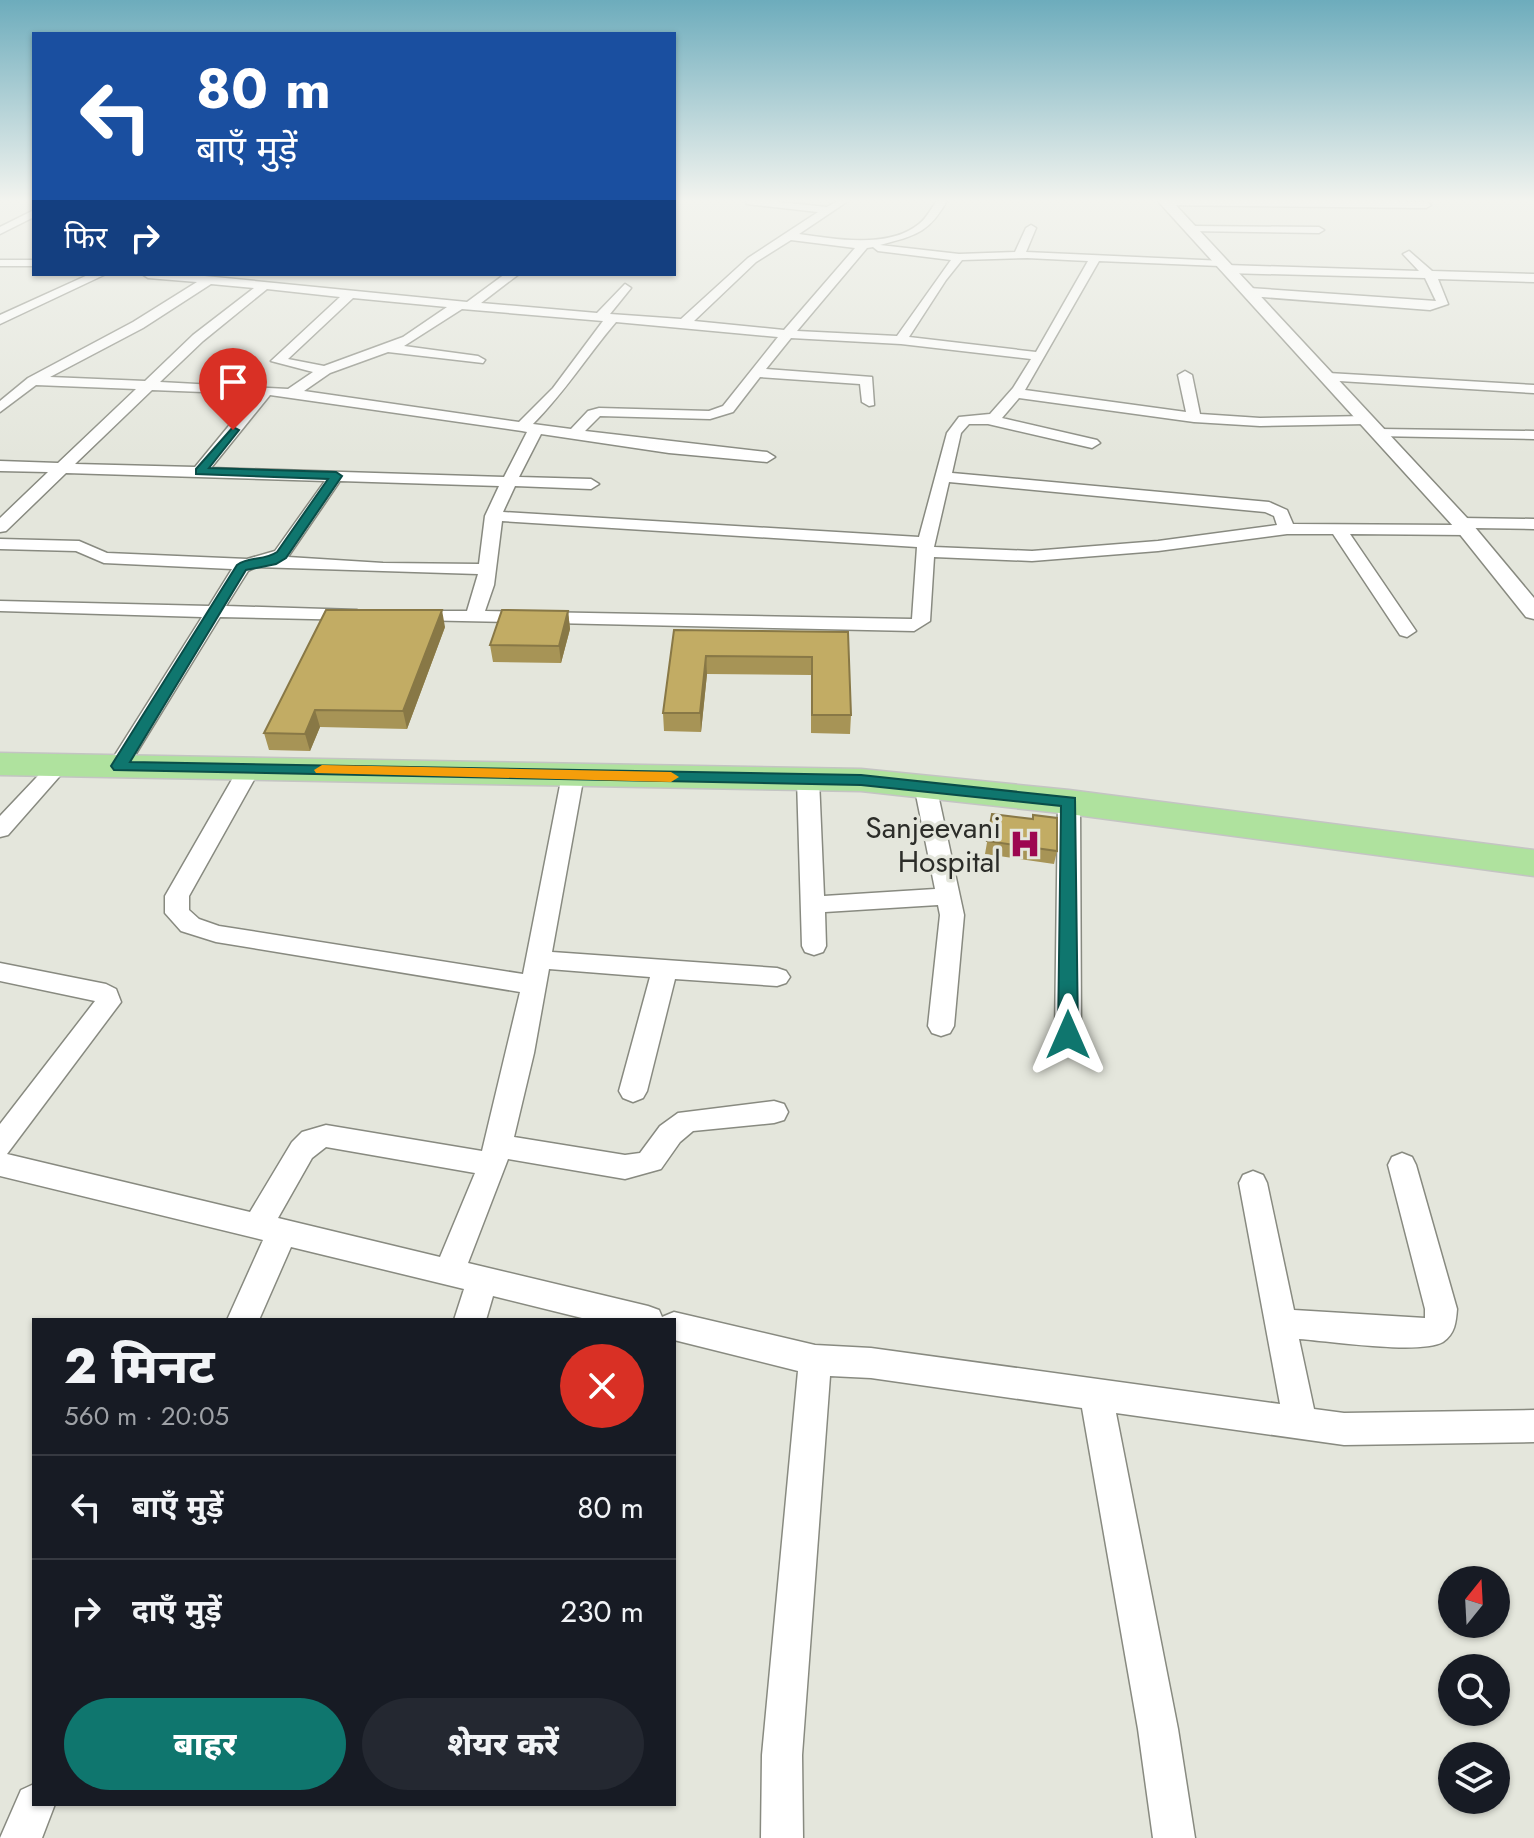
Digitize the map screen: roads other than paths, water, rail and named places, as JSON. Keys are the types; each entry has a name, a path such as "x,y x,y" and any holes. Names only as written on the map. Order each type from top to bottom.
{"highway":[{"path":"0,764 808,779 925,785 1534,863"}],"street":[{"path":"0,320 77,285"},
{"path":"0,408 33,381 138,325 201,285"},
{"path":"0,527 198,338 273,285 789,334 901,340 1039,356"},
{"path":"292,393 325,370 408,340 496,285"},
{"path":"685,322 725,285"},
{"path":"574,435 593,414 599,412 717,414 728,409 830,285"},
{"path":"901,340 937,285"},
{"path":"989,420 1003,410 1039,356 1080,285"},
{"path":"1242,285 1464,526 1533,608"},
{"path":"1249,292 1416,305 1442,304 1435,285"},
{"path":"474,616 488,569 493,516 511,481 529,428 558,391 625,288"},
{"path":"325,370 278,361 351,293"},
{"path":"389,348 478,360"},
{"path":"758,373 867,380 869,402"},
{"path":"1185,375 1194,418"},
{"path":"1328,377 1534,389"},
{"path":"33,381 266,390 574,435 767,457"},
{"path":"200,471 266,390"},
{"path":"1014,393 1194,418 1534,435"},
{"path":"0,606 213,614 914,625 921,621 926,547 954,433 960,423 971,418 989,420 1092,443"},
{"path":"0,466 591,484"},
{"path":"272,561 281,555 336,476"},
{"path":"944,477 1269,507 1281,513 1287,529"},
{"path":"493,516 1032,556 1158,546 1287,529 1534,524"},
{"path":"1339,530 1407,631"},
{"path":"0,544 79,546 104,558 488,569"},
{"path":"119,766 247,564"},
{"path":"0,830 59,765"},
{"path":"249,769 177,896 177,913 190,925 216,934 537,972 665,969 777,977"},
{"path":"449,1272 495,1155 537,972 573,775"},
{"path":"808,779 814,946"},
{"path":"925,785 952,915 941,1026"},
{"path":"1068,1035 1069,802"},
{"path":"812,905 950,896"},
{"path":"633,1091 665,969"},
{"path":"0,972 97,990 107,995 108,1002 0,1145"},
{"path":"244,1318 270,1228 302,1150 312,1140 326,1136 495,1155 643,1166 654,1162 677,1126 688,1121 774,1112"},
{"path":"0,1164 640,1318"},
{"path":"1281,1323 1414,1333 1431,1332 1440,1325 1441,1309 1402,1165"},
{"path":"1253,1183 1300,1423"},
{"path":"471,1318 483,1280"},
{"path":"676,1326 815,1360 871,1363 1344,1429 1534,1426"},
{"path":"782,1838 782,1755 815,1360"},
{"path":"1096,1394 1158,1729 1174,1838"},
{"path":"21,1838 34,1806"}],"place":[{"name":"Sanjeevani Hospital","path":"1025,844"}]}
